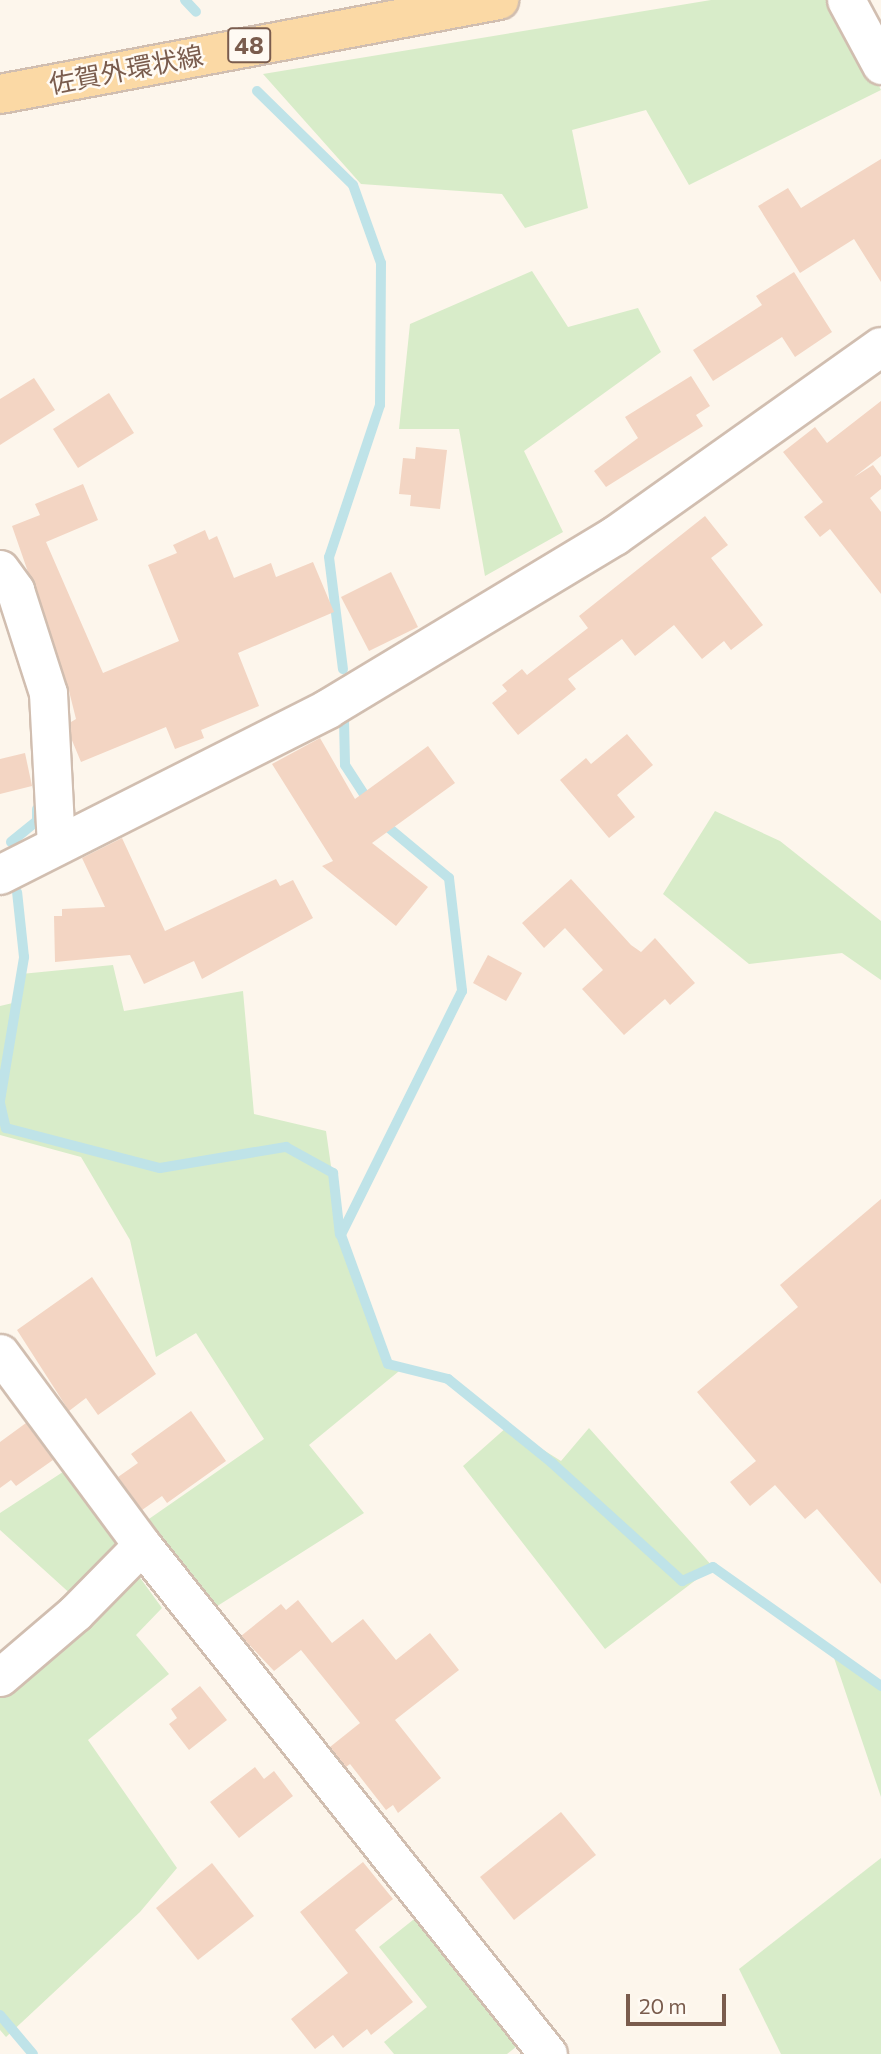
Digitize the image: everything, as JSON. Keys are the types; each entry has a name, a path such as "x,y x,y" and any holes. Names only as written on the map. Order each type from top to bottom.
{"main road":[{"name":"佐賀外環状線","path":"0,94 499,0"}],"street":[{"path":"846,0 881,65"},
{"path":"0,875 328,709 615,536 881,347"},
{"path":"0,569 15,590 48,693 56,846"},
{"path":"0,1353 142,1545 548,2054"},
{"path":"0,1677 75,1613 142,1545"}],"green space":[{"path":"711,0 835,0 881,90 689,185 646,110 572,130 588,208 525,228 502,194 361,184 263,74"},
{"path":"532,271 568,327 638,308 661,352 524,451 563,532 485,576 459,429 399,429 410,324"},
{"path":"715,811 780,841 881,921 881,980 842,953 749,964 663,894"},
{"path":"113,965 124,1011 243,991 254,1114 326,1131 341,1236 388,1364 404,1367 309,1445 364,1513 211,1610 145,1531 74,1597 0,1530 0,1513 69,1468 123,1537 264,1439 196,1333 156,1357 130,1240 81,1157 0,1135 0,1006 17,1002 21,974"},
{"path":"507,1427 561,1461 589,1428 713,1567 605,1649 463,1466"},
{"path":"138,1575 162,1608 136,1635 169,1674 88,1740 177,1868 140,1912 6,2037 0,2030 0,1697"},
{"path":"831,1649 881,1686 881,1797"},
{"path":"881,1858 881,2054 781,2054 739,1969"},
{"path":"418,1916 521,2043 507,2054 394,2054 384,2042 427,2007 379,1947"}],"building":[{"path":"881,159 881,282 854,239 800,273 758,206 788,188 801,208"},
{"path":"794,272 832,332 795,357 782,337 713,381 693,350 762,305 756,296"},
{"path":"691,376 710,406 696,415 703,426 606,487 594,471 638,438 625,417"},
{"path":"34,378 55,410 0,445 0,399"},
{"path":"109,393 134,433 78,468 53,429"},
{"path":"881,401 881,456 854,477 873,465 881,476 881,489 870,498 881,512 881,594 830,529 820,537 804,517 823,502 783,452 815,427 827,443"},
{"path":"416,447 447,450 440,509 410,506 411,495 399,494 403,458 415,459"},
{"path":"83,484 98,520 46,542 103,673 179,641 148,565 177,553 173,545 205,530 209,540 217,536 234,578 271,563 276,577 313,562 334,612 238,653 259,706 201,730 204,738 175,749 166,727 81,762 71,738 71,722 76,719 68,687 12,526 40,515 35,504"},
{"path":"705,516 728,545 711,558 763,625 731,650 724,641 702,659 674,625 635,656 622,639 568,679 576,689 518,735 492,703 507,691 502,685 522,669 527,675 588,628 579,616"},
{"path":"391,572 418,627 369,651 341,597"},
{"path":"627,734 653,765 617,795 635,817 609,838 560,780 586,758 591,764"},
{"path":"320,738 355,799 428,746 455,783 372,843 428,887 396,926 322,866 333,861 272,764"},
{"path":"25,753 32,786 0,794 0,759"},
{"path":"122,838 165,931 276,879 280,886 293,880 313,918 202,979 194,961 144,984 130,955 55,962 54,916 62,916 62,909 105,907 82,858"},
{"path":"571,879 631,945 641,952 655,938 695,983 670,1005 665,999 624,1035 582,989 603,970 565,928 544,948 522,923"},
{"path":"488,955 522,973 506,1001 473,983"},
{"path":"881,1199 881,1584 817,1509 805,1519 775,1485 750,1506 730,1482 756,1461 697,1392 798,1307 780,1285"},
{"path":"92,1277 156,1374 98,1415 86,1398 69,1411 17,1330"},
{"path":"191,1411 226,1461 167,1503 162,1496 142,1510 118,1477 138,1463 131,1454"},
{"path":"26,1423 53,1460 16,1486 11,1480 0,1488 0,1442"},
{"path":"298,1600 332,1643 363,1619 396,1660 430,1633 459,1670 395,1720 441,1778 398,1813 393,1805 386,1810 350,1764 346,1767 330,1747 360,1723 301,1650 274,1671 241,1636 281,1604 286,1610"},
{"path":"200,1686 227,1720 189,1750 169,1724 177,1718 171,1709"},
{"path":"255,1767 264,1779 274,1771 293,1796 239,1838 210,1802"},
{"path":"561,1812 596,1855 514,1920 480,1877"},
{"path":"363,1862 393,1899 355,1930 413,2002 371,2035 367,2029 343,2048 333,2035 315,2049 291,2019 348,1973 300,1912"},
{"path":"212,1863 254,1916 198,1960 156,1908"}],"waterway":[{"path":"185,0 196,12"},
{"path":"257,91 353,185 381,263 380,405 329,557 343,669"},
{"path":"344,720 345,765 369,802"},
{"path":"11,842 37,821 37,809"},
{"path":"383,823 449,878 462,991 341,1235 388,1364 448,1379 552,1463 682,1581 713,1567 881,1686"},
{"path":"0,1101 24,957 17,892"},
{"path":"0,1103 6,1128 160,1168 286,1147 333,1173 340,1235"},
{"path":"0,2015 33,2054"}]}
